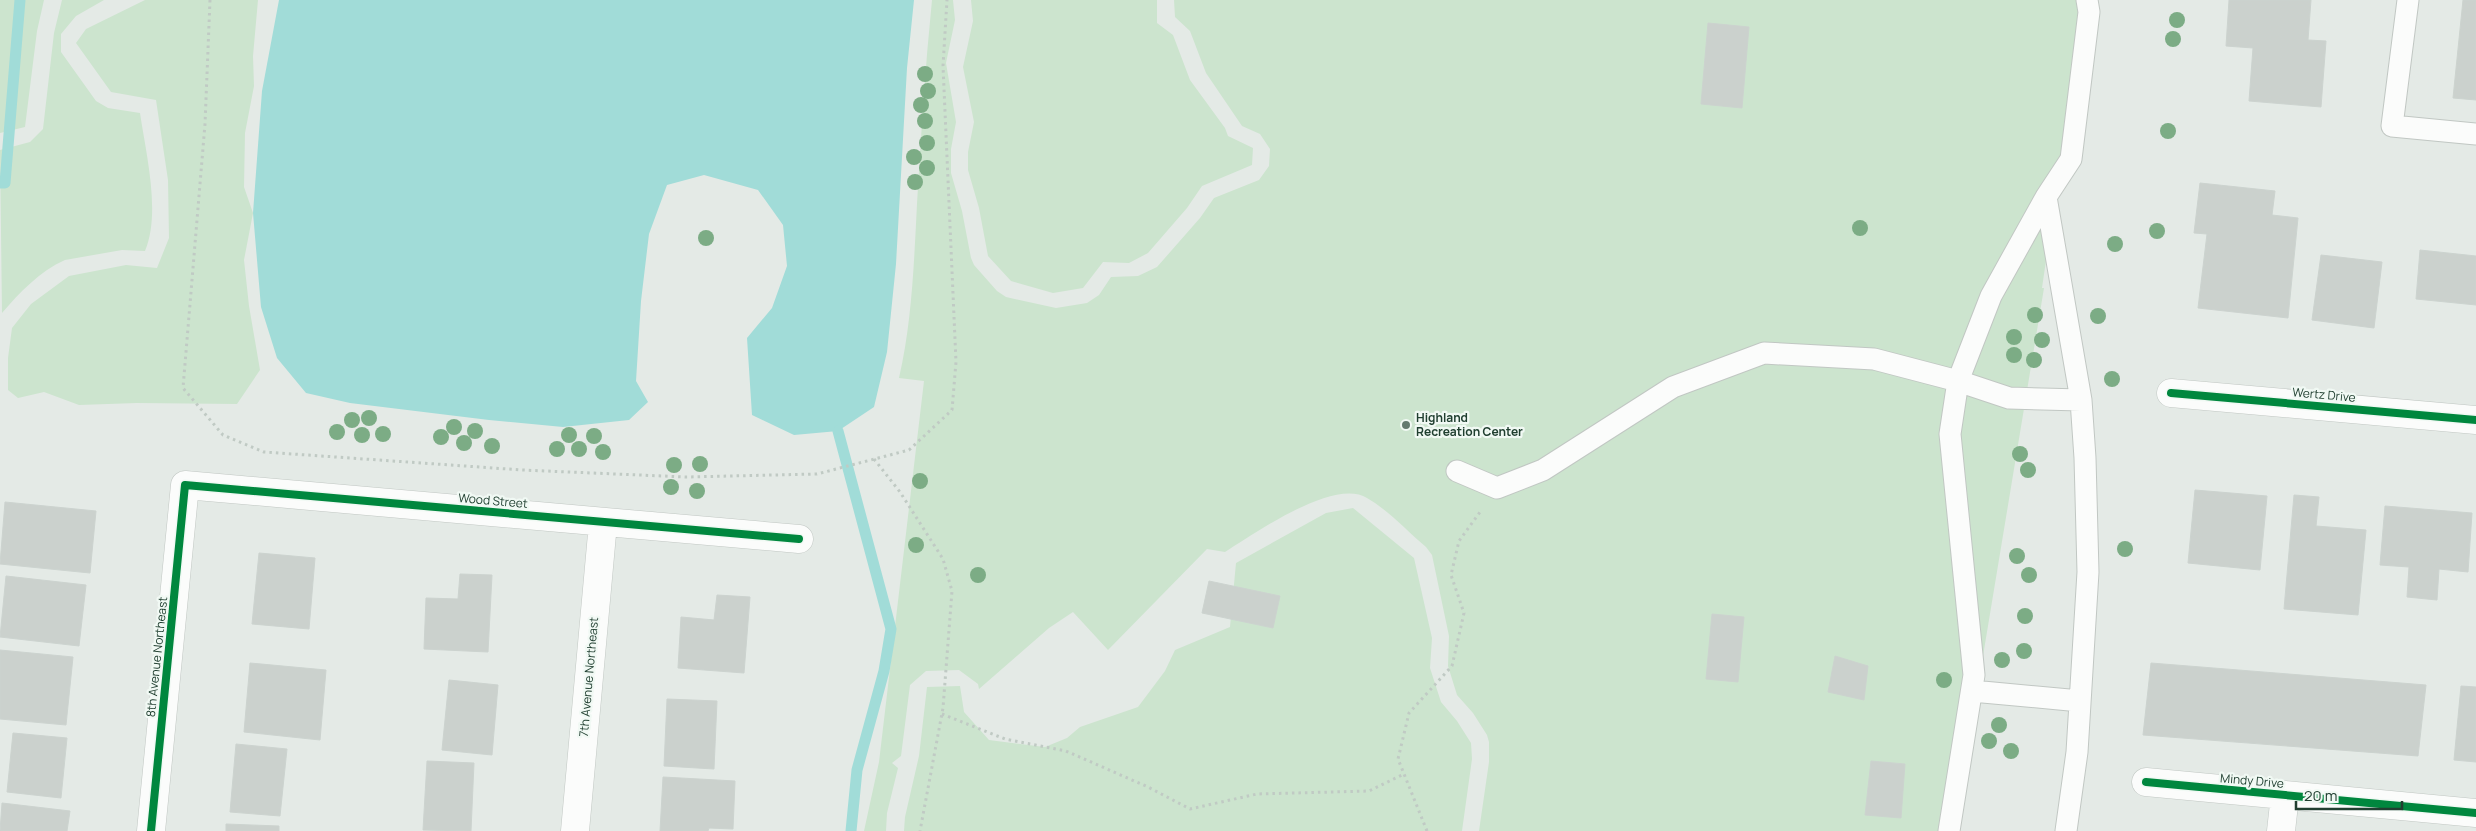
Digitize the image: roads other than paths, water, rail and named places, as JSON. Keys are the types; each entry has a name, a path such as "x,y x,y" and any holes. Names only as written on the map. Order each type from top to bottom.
{"street":[{"name":"Wertz Drive","path":"2171,393 2476,420"},
{"name":"Wood Street","path":"185,485 798,539"},
{"name":"8th Avenue Northeast","path":"151,831 185,485"},
{"name":"7th Avenue Northeast","path":"575,831 603,523"},
{"name":"Mindy Drive","path":"2146,782 2476,812"},
{"path":"2281,831 2285,795"}],"lane":[{"path":"1949,831 1974,675 1950,434 1958,381 1991,296 2046,198 2071,159 2089,12 2087,0"},
{"path":"2408,0 2392,126 2476,134"},
{"path":"2046,198 2081,400 2085,458 2088,572 2077,752 2066,831"},
{"path":"1457,472 1497,488 1543,470 1673,387 1764,353 1874,359 1958,381 2009,398 2081,400"},
{"path":"1972,691 2080,701"}],"water":[{"path":"279,0 914,0 907,68 896,264 887,352 874,407 838,431 794,435 752,415 747,338 772,308 787,266 783,225 758,190 704,175 667,185 649,234 641,301 636,381 648,402 629,420 563,427 350,403 306,393 277,358 261,307 253,213 262,91"}],"waterway":[{"path":"0,183 5,183 20,0"},
{"path":"838,431 891,629 884,671 857,770 851,831"}],"place":[{"name":"Highland Recreation Center","path":"1406,425"}]}
